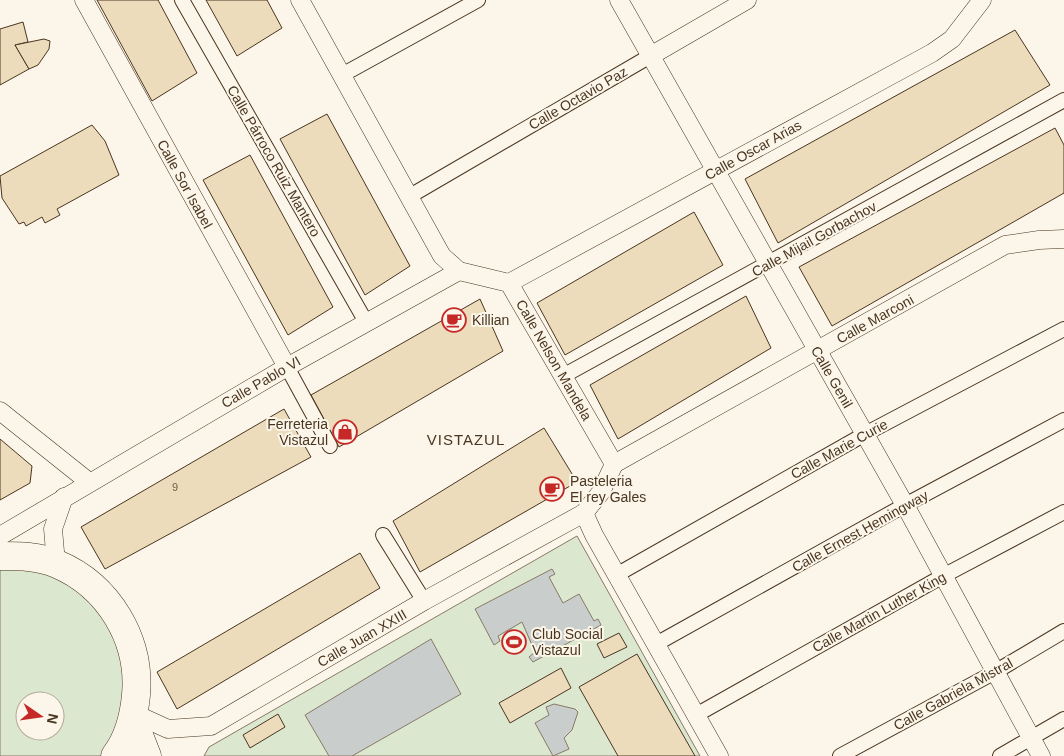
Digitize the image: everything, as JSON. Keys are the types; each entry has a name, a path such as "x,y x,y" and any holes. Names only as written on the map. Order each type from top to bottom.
{"main road":[{"path":"0,556 26,556 56,563 88,581 118,616 131,640 138,677 134,717 115,756"},
{"path":"134,717 147,756"}],"street":[{"name":"Calle Sor Isabel","path":"84,0 287,367"},
{"name":"Calle Párroco Ruiz Mantero","path":"182,0 366,322"},
{"path":"300,0 442,256 459,271 509,283"},
{"path":"342,75 478,0"},
{"name":"Calle Genil","path":"619,0 652,55 816,351 905,505 1040,756"},
{"name":"Calle Octavio Paz","path":"410,196 747,0"},
{"name":"Calle Oscar Arias","path":"509,283 932,53 952,39 982,0"},
{"name":"Calle Mijail Gorbachov","path":"563,376 768,265 1064,100"},
{"name":"Calle Marconi","path":"614,464 1006,245 1039,240 1064,239"},
{"name":"Calle Pablo VI","path":"0,536 64,496 287,367 459,271"},
{"name":"Calle Nelson Mandela","path":"509,283 614,464"},
{"name":"Calle Marie Curie","path":"618,574 865,434 1064,329"},
{"path":"287,367 330,446"},
{"path":"0,412 89,482"},
{"name":"Calle Ernest Hemingway","path":"656,644 905,505 1064,420"},
{"path":"614,464 600,492 584,512 594,536 618,574 719,756"},
{"path":"56,563 53,529 64,496"},
{"name":"Calle Juan XXIII","path":"134,717 168,729 211,726 424,601 584,512"},
{"name":"Calle Martin Luther King","path":"696,715 944,576 1064,512"},
{"path":"383,535 424,601"},
{"name":"Calle Gabriela Mistral","path":"840,756 995,672 1064,631"},
{"path":"1000,756 1064,719"}],"green space":[{"name":"Club Social Vistazul","path":"577,536 700,756 204,756 209,747"},
{"path":"0,559 88,581 131,641 115,756 0,756"}],"shaded area":[{"path":"552,569 555,574 549,577 563,603 579,594 594,621 598,619 601,625 533,662 529,657 535,652 522,622 498,636 500,641 494,645 475,609"},
{"path":"431,639 461,694 352,756 329,756 305,715"},
{"path":"554,704 575,709 578,712 572,730 564,738 569,749 553,756 535,723 549,715 546,707"}],"building":[{"path":"97,0 158,0 197,73 152,101"},
{"path":"206,0 267,0 282,28 237,56"},
{"path":"23,22 28,42 15,45 29,69 0,85 0,29"},
{"path":"1015,30 1050,85 778,243 745,179"},
{"path":"44,39 50,41 49,49 38,65 29,69 15,45"},
{"path":"327,114 410,266 365,295 280,139"},
{"path":"92,125 105,141 119,175 57,209 60,215 45,223 42,217 26,226 24,222 19,224 2,198 0,176"},
{"path":"1055,128 1064,145 1064,193 832,326 799,267"},
{"path":"250,155 333,307 288,335 203,180"},
{"path":"694,212 723,265 565,355 537,303"},
{"path":"746,296 771,348 618,439 590,385"},
{"path":"480,299 503,351 339,447 311,395"},
{"path":"284,409 311,457 105,569 81,527"},
{"path":"544,428 577,482 420,572 393,521"},
{"path":"0,439 32,466 30,483 0,500"},
{"path":"360,553 380,588 177,709 157,672"},
{"path":"619,633 627,647 604,658 597,644"},
{"path":"637,654 695,756 618,756 579,687"},
{"path":"561,668 571,688 510,723 499,703"},
{"path":"278,714 285,727 250,748 243,735"}],"place":[{"name":"Killian","path":"454,320"},
{"name":"Ferreteria Vistazul","path":"345,432"},
{"name":"Pasteleria El rey Gales","path":"552,489"},
{"name":"Club Social Vistazul","path":"514,642"}],"district":[{"name":"VISTAZUL","path":"466,440"}]}
